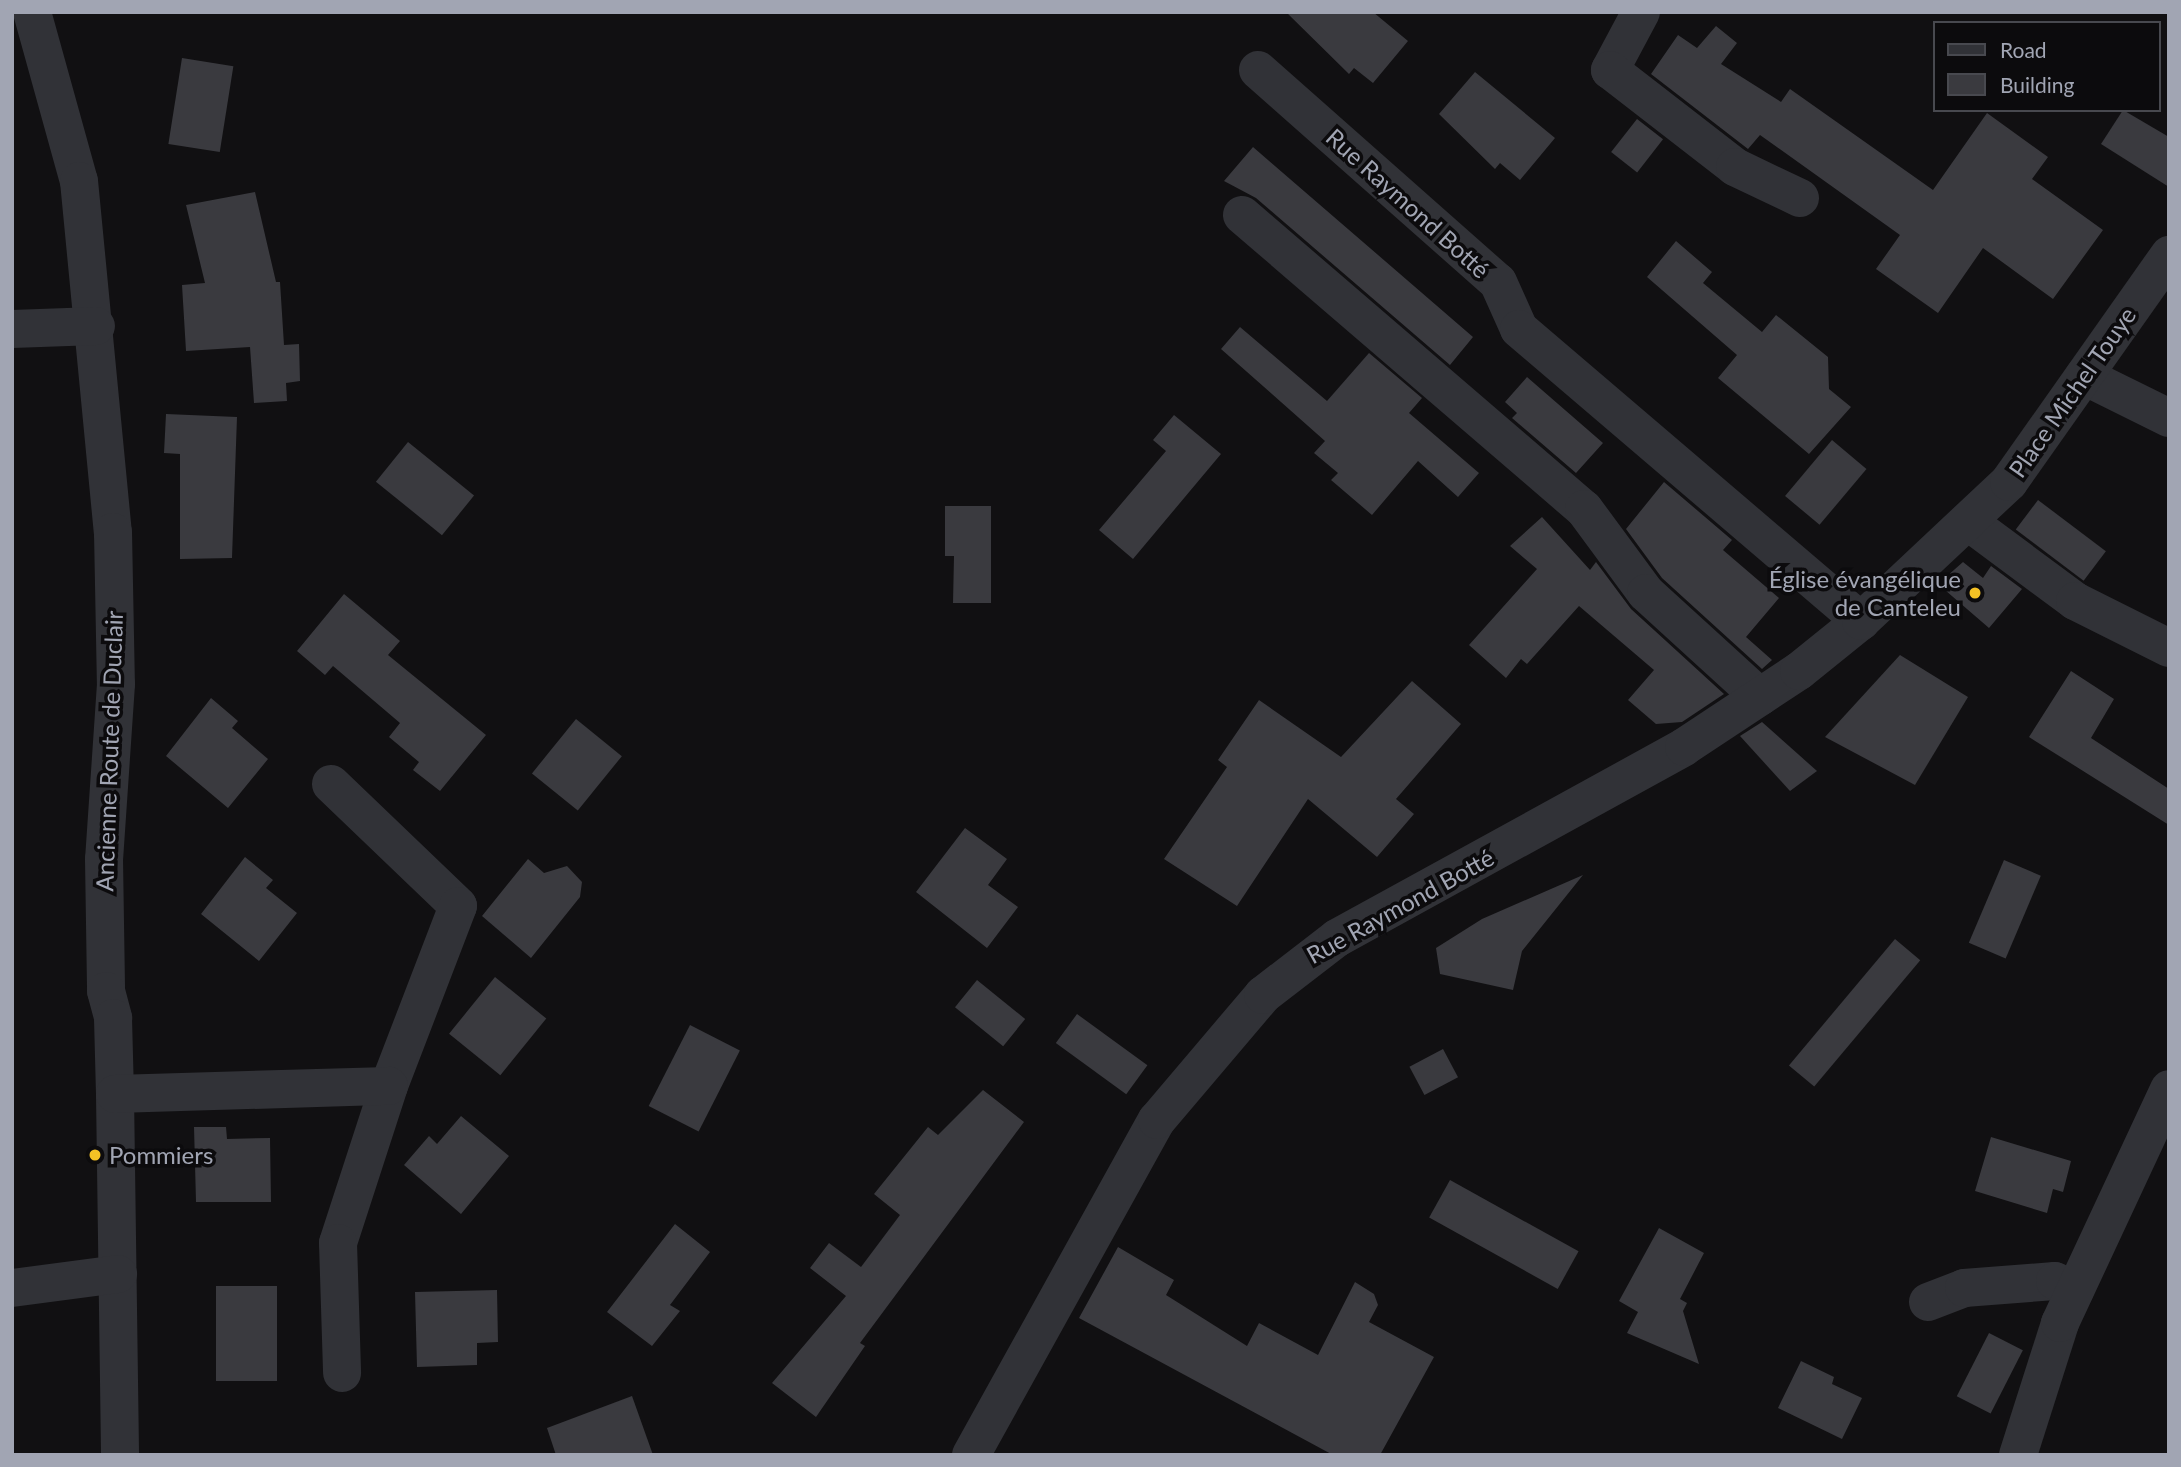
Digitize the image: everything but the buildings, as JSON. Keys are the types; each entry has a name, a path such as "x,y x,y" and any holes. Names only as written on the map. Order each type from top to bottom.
{"street":[{"name":"Ancienne Route de Duclair","path":"32,12 78,173 96,326 113,532 116,684 104,859 106,991 113,1018 116,1094 120,1455"},
{"path":"1641,12 1610,69 1735,167 1800,198"},
{"name":"Rue Raymond Botté","path":"1258,70 1498,282 1519,329 1861,621"},
{"path":"1242,215 1584,509 1646,593 1760,697"},
{"name":"Place Michel Touye","path":"1969,523 2009,482 2084,376 2164,272"},
{"path":"12,329 96,326"},
{"path":"2084,376 2169,418"},
{"path":"1969,523 2075,601 2169,648"},
{"name":"Rue Raymond Botté","path":"971,1455 1157,1120 1263,995 1337,938 1684,747 1760,697 1861,621 1969,523"},
{"path":"331,784 458,906 389,1086 338,1243 342,1373"},
{"path":"116,1094 389,1086"},
{"path":"2018,1455 2076,1290 2169,1089"},
{"path":"12,1288 118,1275"},
{"path":"1928,1302 1964,1288 2055,1281 2076,1290"}],"place":[{"name":"Église évangélique de Canteleu","path":"1975,593"},
{"name":"Pommiers","path":"95,1155"}]}
